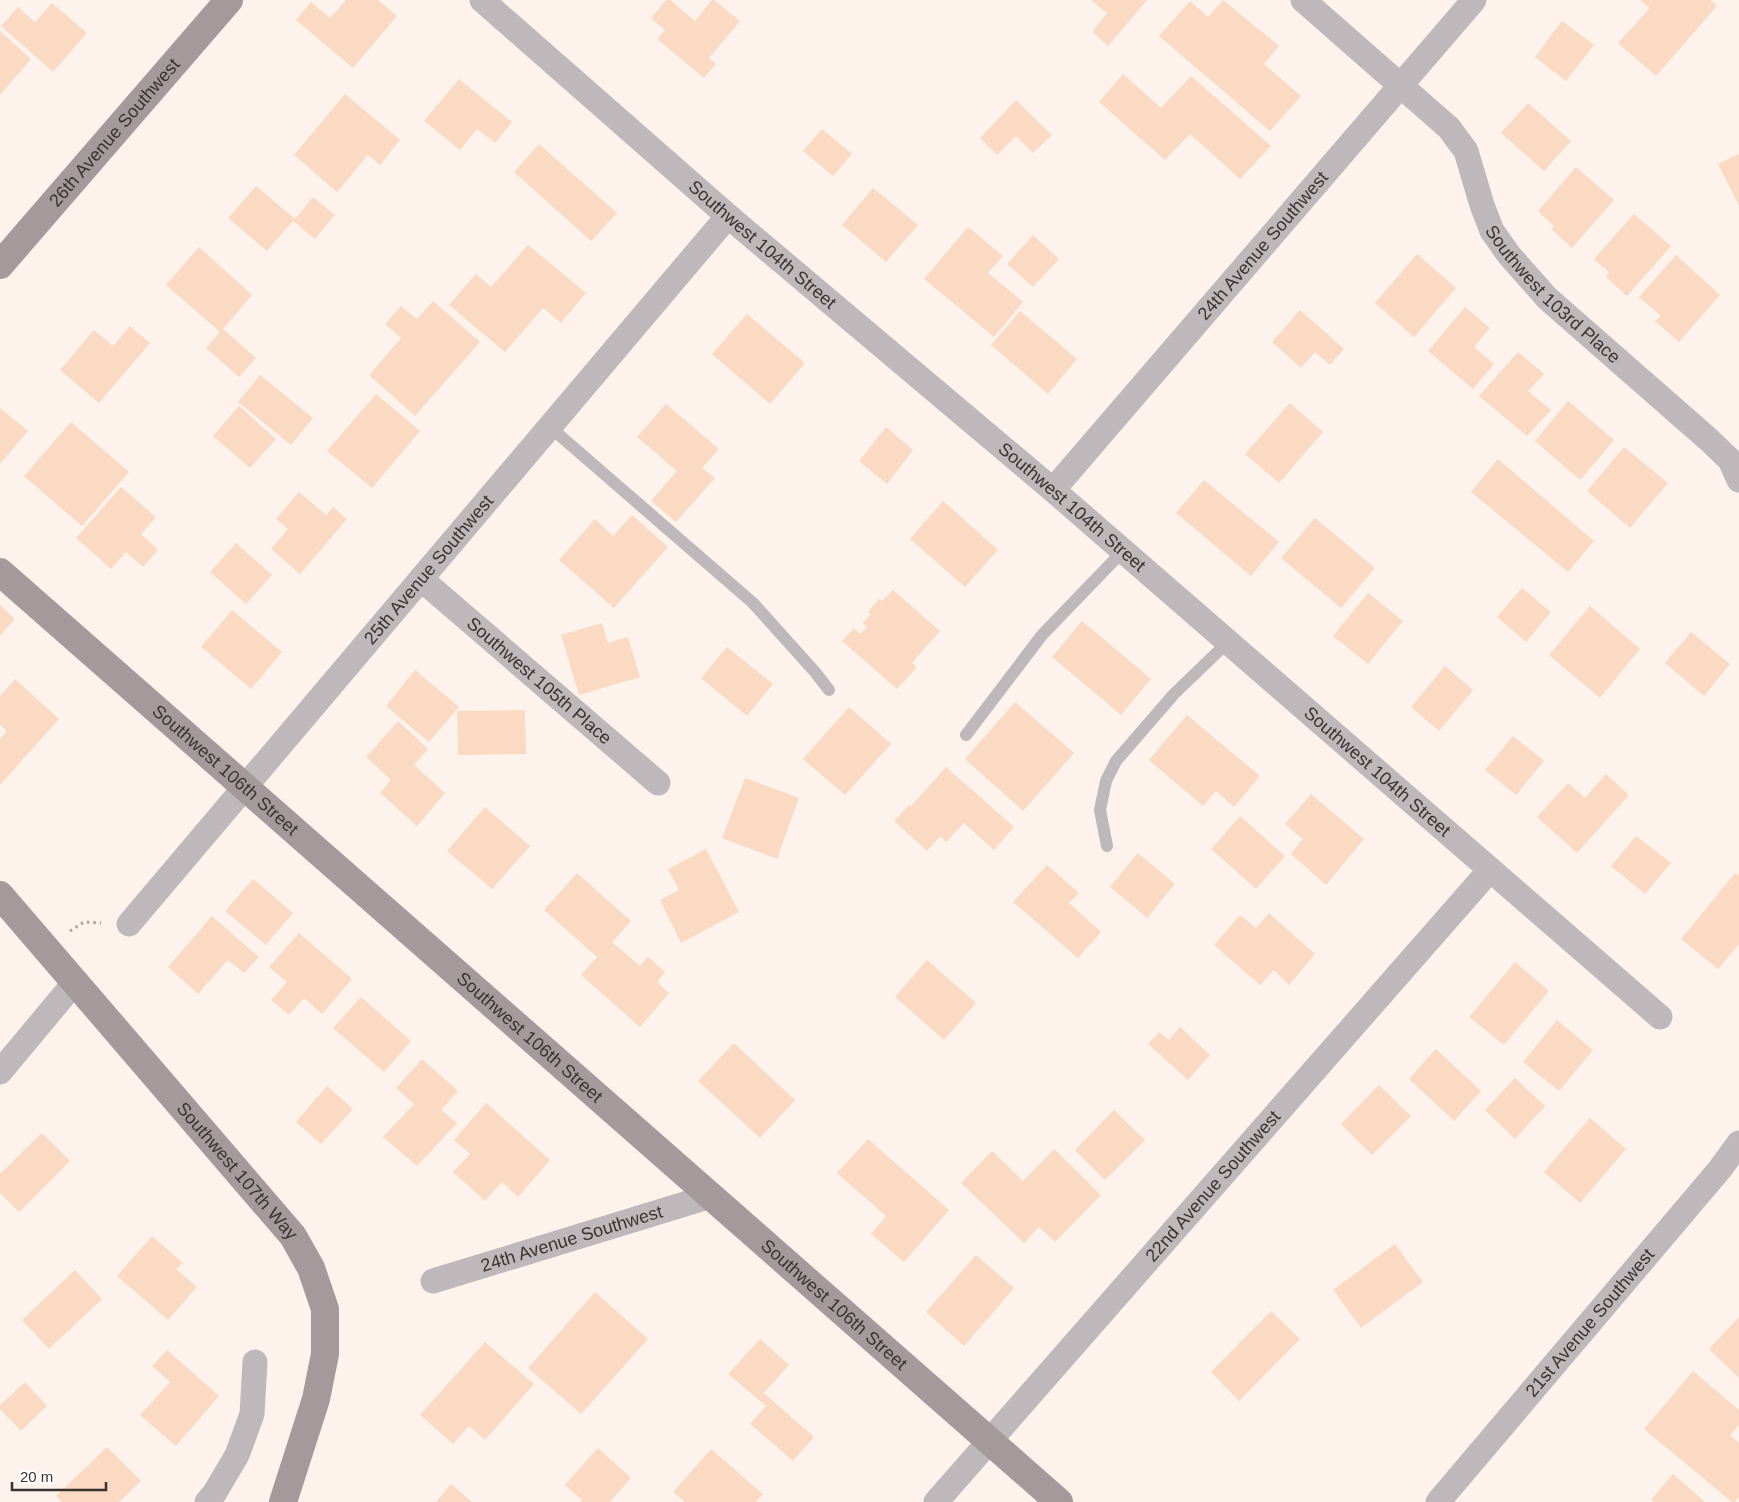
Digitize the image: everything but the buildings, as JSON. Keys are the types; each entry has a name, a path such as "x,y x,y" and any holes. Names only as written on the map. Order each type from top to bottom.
{"street":[{"name":"26th Avenue Southwest","path":"0,265 229,0"},
{"name":"Southwest 104th Street","path":"482,0 728,216 1053,490 1660,1017"},
{"name":"Southwest 103rd Place","path":"1303,0 1449,128 1466,151 1492,231 1509,255 1547,298 1730,460 1739,480"},
{"name":"24th Avenue Southwest","path":"1053,490 1474,0"},
{"name":"25th Avenue Southwest","path":"130,924 728,216"},
{"name":"Southwest 106th Street","path":"0,572 1058,1502"},
{"name":"Southwest 105th Place","path":"421,579 658,783"},
{"name":"22nd Avenue Southwest","path":"936,1502 1490,870"},
{"name":"Southwest 107th Way","path":"0,895 293,1236 311,1268 324,1309 325,1354 316,1399 283,1502"},
{"path":"0,1072 75,982"},
{"name":"21st Avenue Southwest","path":"1438,1502 1714,1177 1739,1143"},
{"name":"24th Avenue Southwest","path":"433,1281 711,1196"},
{"path":"206,1502 214,1494 236,1455 252,1414 255,1362"}],"lane":[{"path":"550,427 753,604 829,690"},
{"path":"966,735 1042,635 1123,551"},
{"path":"1107,846 1100,810 1106,781 1116,761 1174,694 1228,642"}],"path":[{"path":"44,947 84,922 130,924"}]}
